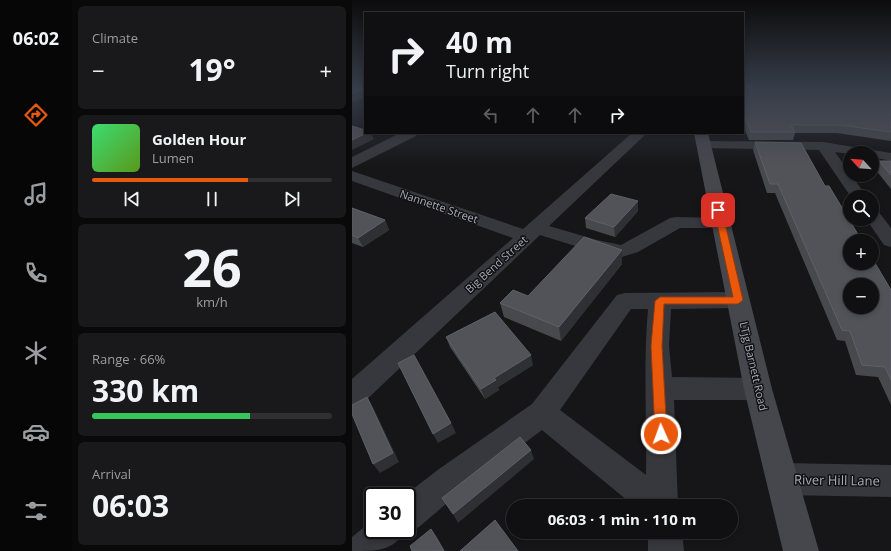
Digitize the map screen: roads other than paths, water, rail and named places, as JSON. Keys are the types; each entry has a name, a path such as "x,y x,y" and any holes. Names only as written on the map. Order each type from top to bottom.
{"street":[{"path":"352,163 409,134"},
{"name":"Big Bend Street","path":"352,396 639,134"},
{"path":"703,139 823,146 843,149"},
{"name":"LTjg Barnett Road","path":"703,139 758,389 801,551"},
{"path":"823,146 854,190"},
{"path":"879,155 891,157"},
{"name":"Nannette Street","path":"352,176 531,232 622,251 631,248 676,222 721,223"},
{"path":"879,225 891,242"},
{"path":"416,507 450,480 542,413 625,301 738,300"},
{"path":"660,301 657,346 661,499"},
{"path":"659,388 758,389"},
{"path":"542,413 652,499"},
{"name":"River Hill Lane","path":"782,479 891,481"},
{"path":"362,551 377,539"},
{"path":"665,539 666,551"}]}
